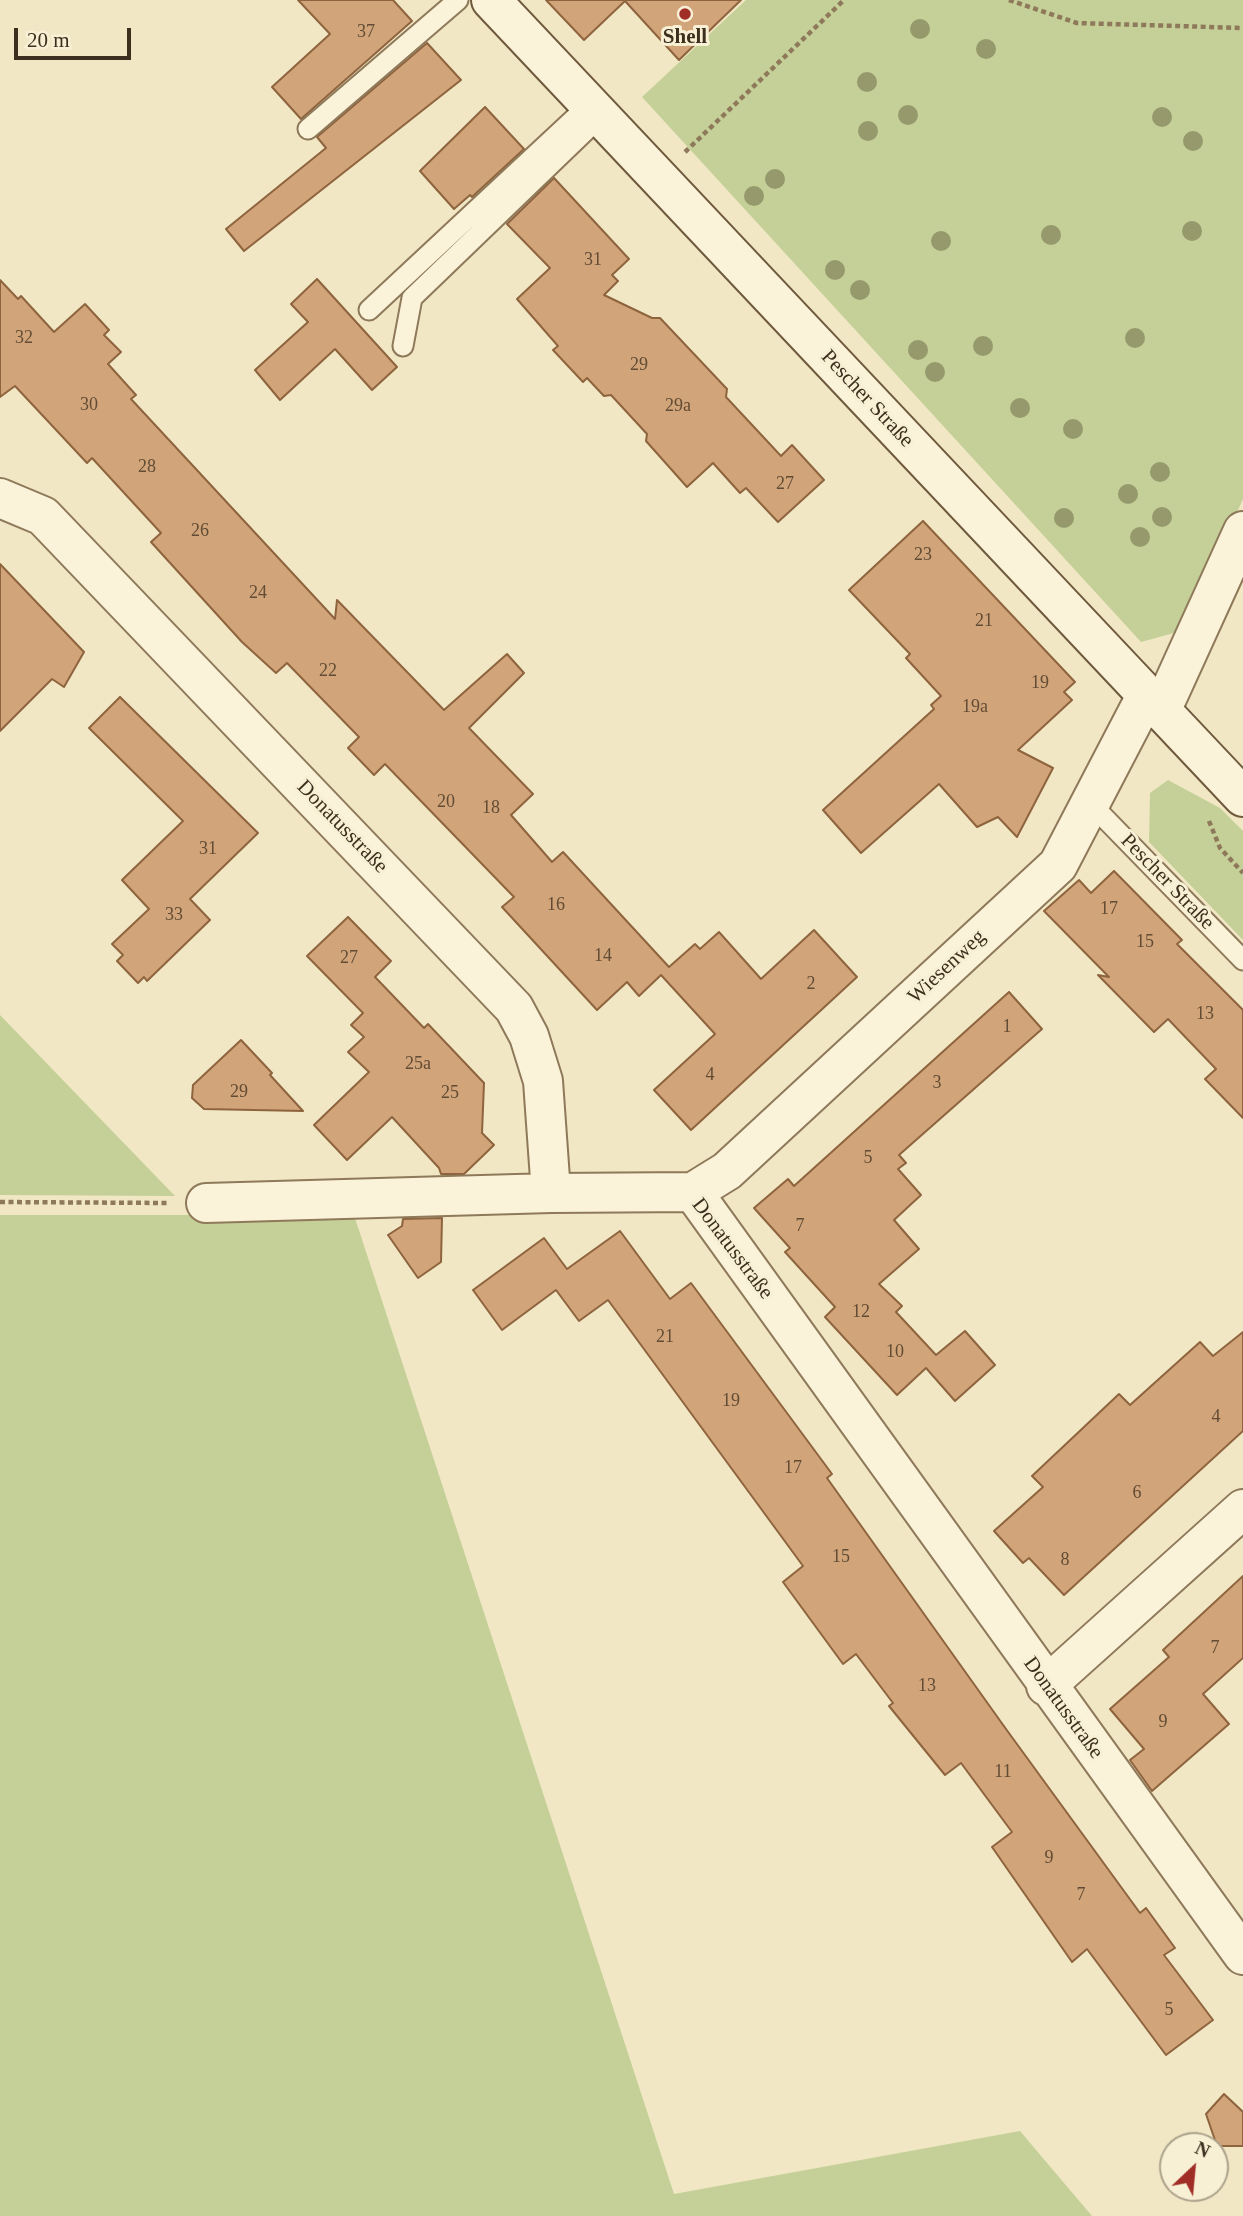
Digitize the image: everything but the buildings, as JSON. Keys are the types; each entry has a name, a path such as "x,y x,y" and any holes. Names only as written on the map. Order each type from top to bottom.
{"street":[{"name":"Pescher Straße","path":"491,0 1243,797"},
{"name":"Donatusstraße","path":"0,468 514,1008 529,1036 541,1069 548,1113 551,1193 693,1192 1046,1686 1243,1955"},
{"name":"Donatusstraße","path":"0,498 43,516"},
{"name":"Wiesenweg","path":"693,1192 727,1171 1058,865 1090,803 1154,704 1243,531"},
{"path":"206,1203 551,1193"},
{"path":"1046,1686 1243,1509"}],"lane":[{"path":"308,129 458,0"},
{"path":"369,310 595,110"},
{"path":"402,346 412,298 595,110"},
{"name":"Pescher Straße","path":"1090,803 1243,960"}],"path":[{"path":"659,176 844,0"},
{"path":"1009,0 1077,23 1243,28"},
{"path":"0,1202 206,1203"}],"green space":[{"path":"746,0 1243,0 1243,499 1193,610 1174,633 1141,642 642,97"},
{"path":"1168,780 1220,808 1243,831 1243,940 1149,842 1150,793"},
{"path":"0,1015 175,1196 0,1195"},
{"path":"0,1215 354,1215 674,2194 1020,2131 1092,2216 0,2216"}],"place":[{"name":"Shell","path":"685,14"}]}
